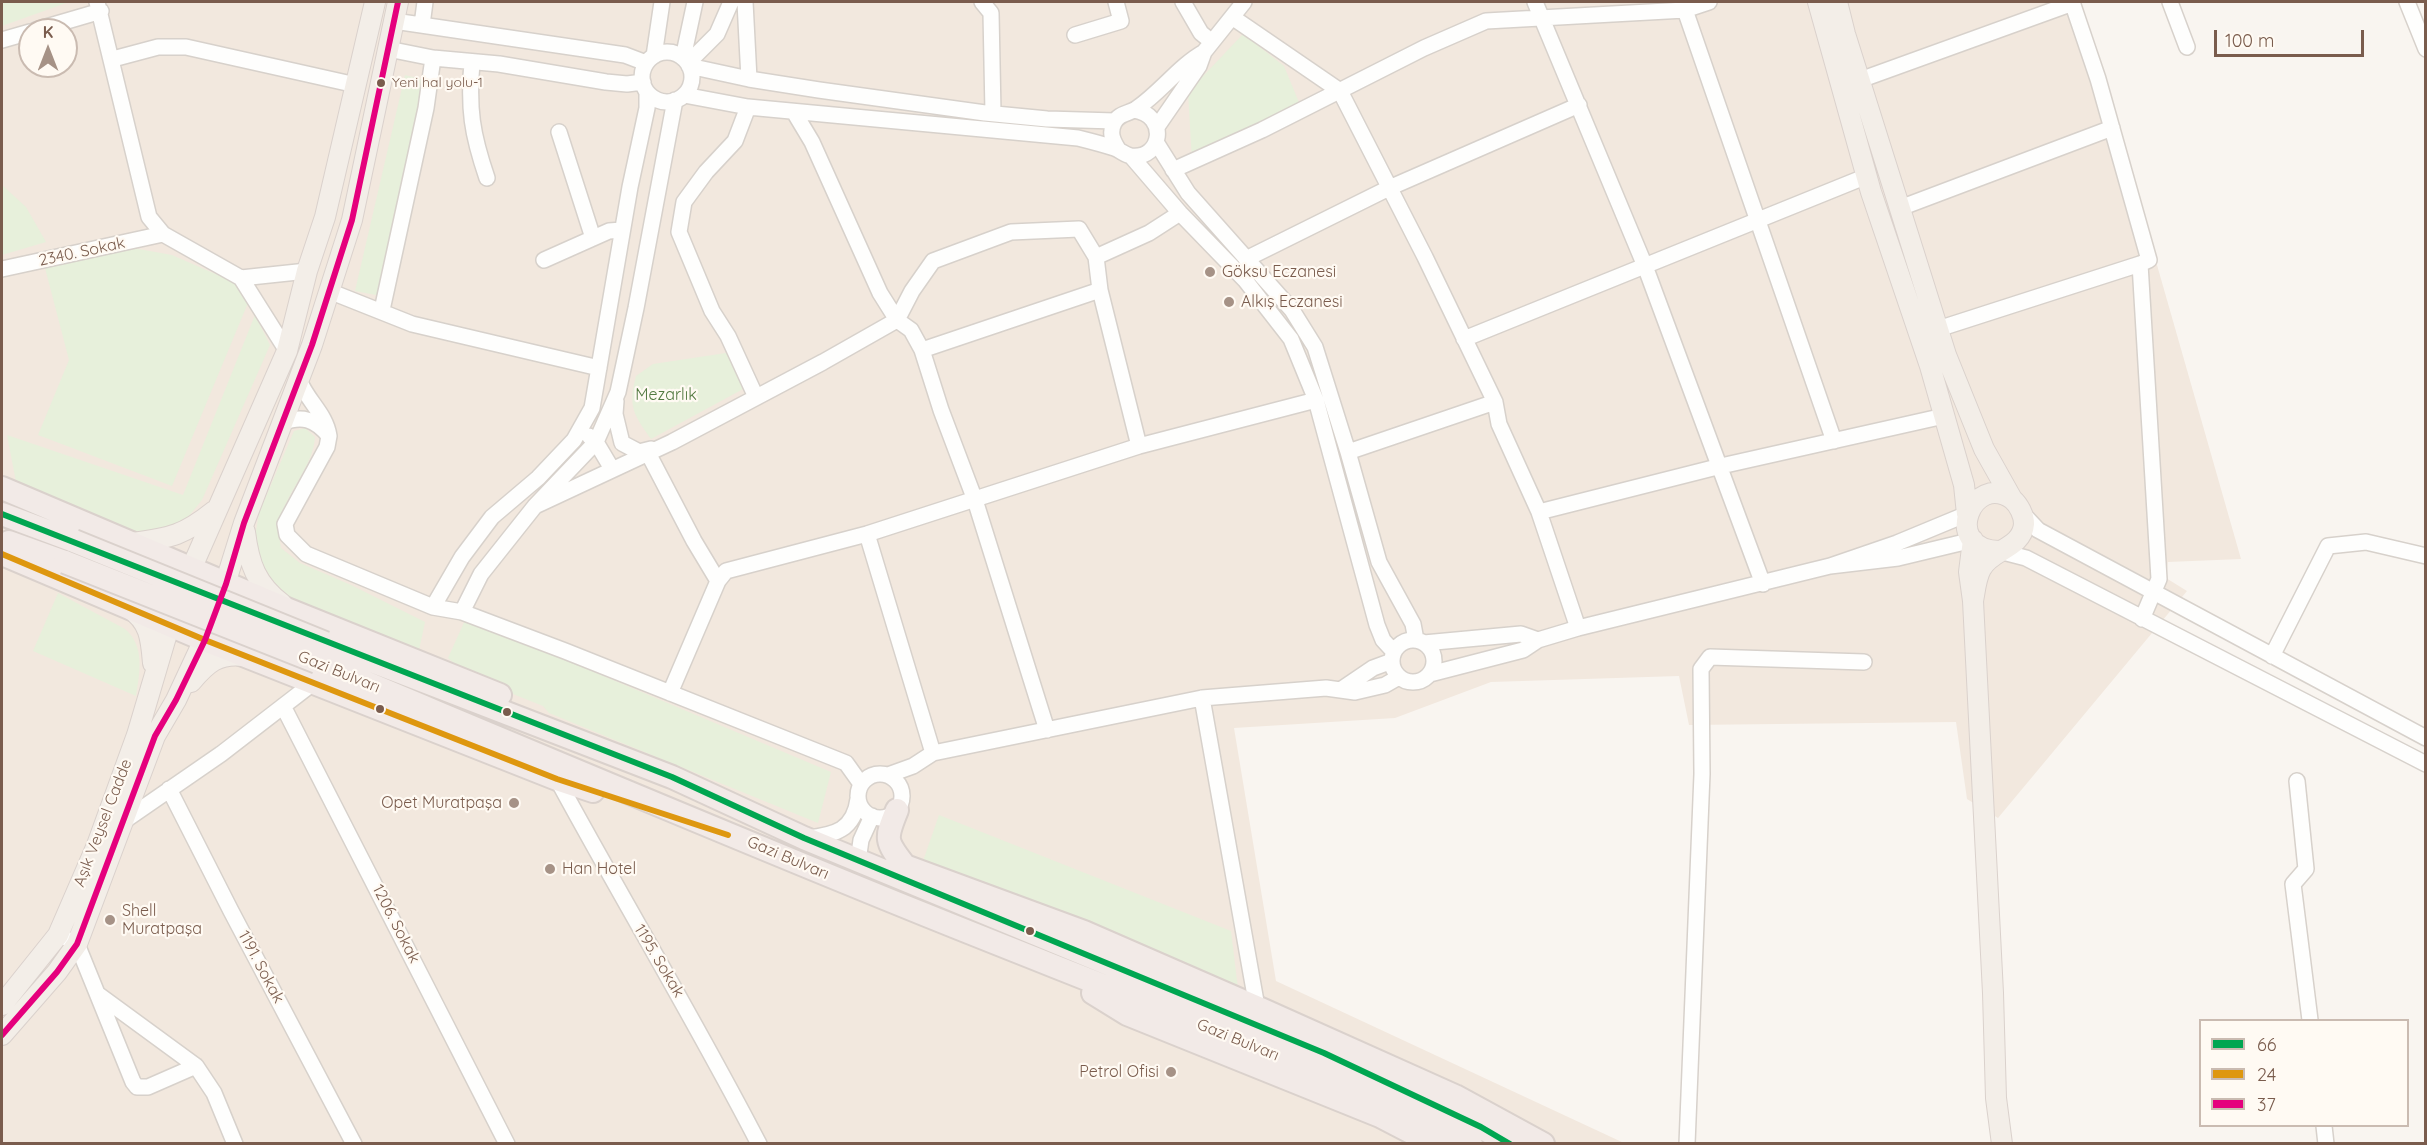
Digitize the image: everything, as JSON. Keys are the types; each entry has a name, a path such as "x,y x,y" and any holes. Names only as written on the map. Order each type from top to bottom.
{"highway":[{"path":"2,488 191,567 226,584 433,667 600,738 672,777"},
{"name":"Gazi Bulvarı","path":"2,514 70,552 319,663 1321,1074 1471,1143"},
{"name":"Gazi Bulvarı","path":"2,539 70,552"},
{"path":"92,593 120,597 134,594 144,586 149,577 150,564 137,544"},
{"path":"2,554 268,665 319,663 556,779 756,844"},
{"path":"268,665 250,650 245,638 245,626 256,611 293,611"},
{"name":"Gazi Bulvarı","path":"319,663 672,777 858,861 1324,1053 1510,1143"},
{"path":"899,803 888,834 891,848 905,866 1084,932 1455,1096 1544,1143"},
{"path":"1049,964 1127,1014 1380,1116 1434,1143"}],"main road":[{"name":"Aşık Veysel Cadde","path":"2,1005 58,935 97,845 137,735 154,682 168,624 287,351 307,271 325,218 375,2"},
{"name":"Aşık Veysel Cadde","path":"2,1035 77,944 155,736 206,640 244,523 299,380 352,220 398,2"},
{"path":"1818,2 1867,176 1930,366 1964,484 1968,532 1973,540 1989,550 1999,551 2008,548 2021,534 2017,507 1984,449 1938,329 1837,2"},
{"path":"1968,514 1971,506 1986,495 2004,495 2017,507"},
{"path":"137,544 174,537 192,528 216,510"},
{"path":"244,523 248,559 255,573 266,592 293,611"},
{"path":"1973,540 1969,572 1973,601 1993,993 1996,1098 2002,1143"},
{"path":"1973,601 1981,568 1999,551"},
{"path":"129,608 141,616 147,629 152,645 154,682"},
{"path":"176,700 205,666 218,658 231,654 246,656"},
{"path":"35,966 52,977"}],"street":[{"path":"422,25 425,2"},
{"path":"433,607 462,557 492,517 538,478 574,440 592,408 622,230 646,108 642,72 650,59 662,2"},
{"path":"655,450 639,452 622,443 615,414 680,97 690,86 692,76 687,62 695,2"},
{"path":"687,62 717,33 731,2"},
{"path":"745,2 749,79"},
{"path":"982,2 991,13 993,114"},
{"path":"1075,35 1121,21 1116,2"},
{"path":"1183,2 1208,47"},
{"path":"388,49 433,58 499,64 645,87 655,99 665,102 680,97 794,112 1078,138 1125,153 1146,153 1199,66 1208,47 1244,2"},
{"path":"1535,2 1645,266 1763,584"},
{"path":"1173,170 1340,92 1425,48 1486,21 1685,10 1703,2"},
{"path":"1860,80 2072,2 2112,128 2150,260 1938,329"},
{"path":"2170,2 2187,47"},
{"path":"2407,2 2426,50"},
{"path":"68,18 99,6 149,217 163,234 241,278 287,351"},
{"path":"1685,10 1834,441"},
{"path":"1232,17 1340,92 1495,402 1499,424 1539,512 1578,628"},
{"path":"394,21 650,59 663,52 674,53 687,62 749,79 993,114 1115,122"},
{"path":"2,40 18,35"},
{"path":"113,59 158,47 186,47 356,85"},
{"path":"1134,111 1148,115 1173,170 1188,193 1292,310 1314,347 1348,452 1379,562 1420,641 1431,649 1434,657 1434,666 1424,680 1406,681 1398,677 1394,669 1393,656 1377,625 1316,400 1291,339 1245,280 1180,213 1112,136 1115,122 1120,116 1134,111 1208,47"},
{"path":"382,310 426,108 433,58"},
{"path":"472,62 470,101 472,128 487,178"},
{"path":"1246,259 1389,188 1579,105"},
{"path":"748,107 735,141 706,172 684,202 679,232 712,311 728,336 756,397"},
{"path":"794,112 812,142 880,293 897,320 911,330 922,350 941,410 975,500 1047,730"},
{"path":"1900,208 2112,128"},
{"path":"559,132 593,238"},
{"path":"1464,339 1867,176"},
{"path":"1096,257 1149,233 1180,213"},
{"path":"535,506 655,450 897,320 912,291 933,261 1011,232 1079,229 1096,257 1100,290 1139,446"},
{"path":"544,260 609,231 622,230"},
{"name":"2340. Sokak","path":"2,269 163,234"},
{"path":"2140,264 2159,579 2142,619"},
{"path":"241,278 307,271"},
{"path":"922,350 1100,290"},
{"path":"329,291 382,310 412,324 599,368"},
{"path":"299,380 305,396 327,425 328,436 327,447 285,524 287,536 306,554 433,607 462,612 846,763 860,806 872,816 885,817 899,803 905,777 913,766"},
{"path":"462,612 481,574 535,506 596,442 618,392"},
{"path":"670,693 718,581 726,571 867,534 1139,446 1316,400"},
{"path":"1348,452 1495,402"},
{"path":"1539,512 1721,466 1944,416"},
{"path":"282,423 296,417 305,419 321,427 328,436"},
{"path":"581,428 596,442 612,469"},
{"path":"655,450 694,542 718,581"},
{"path":"2017,507 2038,530 2426,738"},
{"path":"1430,674 1523,650 1538,640 1578,628 1830,566 1897,543 1968,514"},
{"path":"867,534 933,753"},
{"path":"1830,566 1898,558 1973,540"},
{"path":"2272,656 2328,546 2366,542 2426,555"},
{"path":"1999,551 2026,558 2426,764"},
{"path":"1342,689 1393,656 1399,645 1407,641 1521,634 1538,640"},
{"path":"1687,1143 1701,786 1701,669 1710,657 1864,662"},
{"path":"121,823 221,754 283,706 319,663"},
{"path":"804,838 830,835 843,829 873,775 888,775 913,766 933,753 1202,698 1342,689 1355,692 1385,685 1398,677"},
{"path":"1202,698 1257,1007"},
{"name":"1206. Sokak","path":"283,706 507,1143"},
{"path":"888,775 898,784 899,803"},
{"name":"1195. Sokak","path":"556,779 620,896 681,996 759,1143"},
{"path":"2297,781 2306,869 2293,884 2310,1019"},
{"name":"1191. Sokak","path":"169,789 231,912 354,1143"},
{"path":"858,861 861,840 872,816"},
{"path":"58,935 77,944 137,1087 148,1087 196,1066"},
{"path":"98,995 196,1066 214,1093 235,1143"},
{"path":"2324,1127 2326,1143"}],"shaded area":[{"path":"2,2 2079,2 2097,55 2241,559 2168,562 2166,578 2187,591 1998,818 1967,799 1956,722 1689,725 1679,676 1491,682 1395,718 1234,728 1276,981 1624,1143 2,1143"}],"green space":[{"path":"2,2 69,2 24,18 18,18 18,20 2,26"},
{"path":"1243,34 1284,66 1300,105 1192,161 1188,92"},
{"path":"405,75 424,80 381,296 355,291"},
{"path":"2,185 26,207 46,242 2,255"},
{"path":"133,248 172,255 236,283 250,298 172,486 38,435 69,360 45,268"},
{"path":"255,315 270,345 202,500 184,522 165,531 139,533 17,487 7,435 183,495"},
{"name":"Mezarlık","path":"726,353 745,388 651,439 636,416 632,403 636,376 653,364"},
{"path":"305,428 315,437 313,448 282,513 279,524 281,548 300,563 351,585 425,622 418,655 291,598 269,578 254,543 259,513 294,431"},
{"path":"58,593 125,629 131,636 136,643 139,660 136,696 33,651"},
{"path":"466,618 831,772 818,823 549,713 543,706 513,694 502,693 470,678 448,658"},
{"path":"939,815 1231,931 1239,997 923,861"}],"transit line":[{"name":"37","path":"2,1035 57,972 77,944 155,736 176,700 205,640 226,584 244,523 312,345 352,220 398,2"},
{"name":"66","path":"2,514 672,777 804,838 1324,1053 1481,1127 1510,1144"},
{"name":"24","path":"2,554 205,640 557,779 728,835"}],"place":[{"name":"Yeni hal yolu-1","path":"381,83"},
{"name":"Göksu Eczanesi","path":"1210,272"},
{"name":"Alkış Eczanesi","path":"1229,302"},
{"name":"Opet Muratpaşa","path":"514,803"},
{"name":"Han Hotel","path":"550,869"},
{"name":"Shell Muratpaşa","path":"110,920"},
{"name":"Petrol Ofisi","path":"1171,1072"}]}
